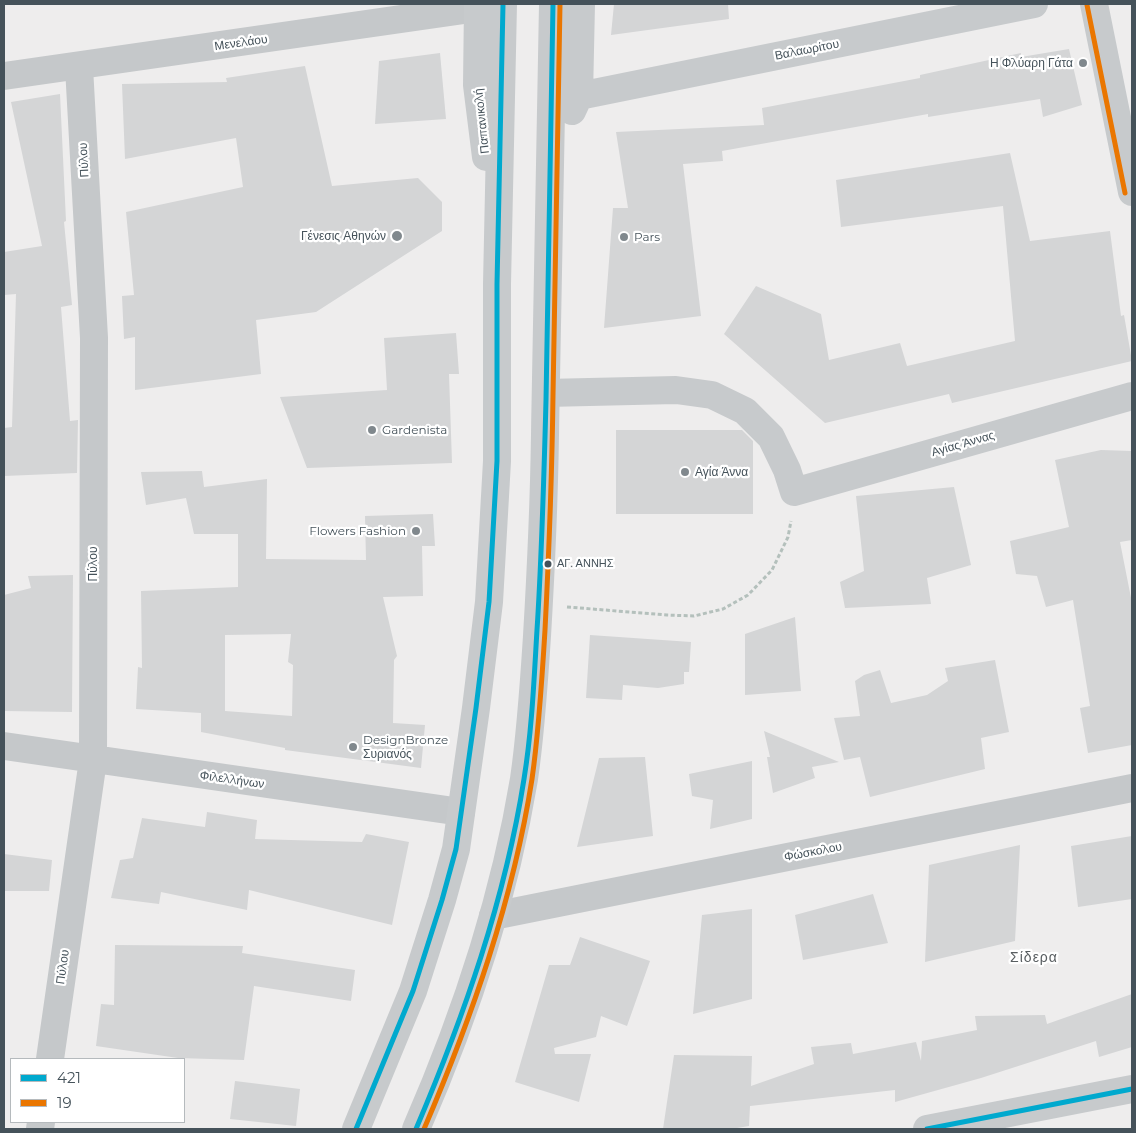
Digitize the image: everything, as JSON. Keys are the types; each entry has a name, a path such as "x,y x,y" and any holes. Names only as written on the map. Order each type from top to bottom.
{"main road":[{"path":"416,1129 447,1057 472,985 493,916 509,853 524,778 533,704 539,605 546,393 553,4"},
{"path":"550,158 579,96 581,4"},
{"name":"Βαλαωρίτου","path":"579,96 1034,4"},
{"path":"1094,4 1132,192"},
{"name":"Παπανικολή","path":"356,1129 413,991 454,858 489,602 497,460 498,237 477,85 486,5"},
{"path":"546,393 676,390 712,395 745,411 771,437 788,470 794,492"},
{"name":"Αγίας Άννας","path":"794,492 1132,396"},
{"path":"927,1129 1132,1089"}],"street":[{"name":"Μενελάου","path":"4,76 79,67 486,5"},
{"name":"Πύλου","path":"50,1058 93,760 94,338 79,67"},
{"name":"Φιλελλήνων","path":"4,746 461,812"},
{"name":"Φώσκολου","path":"493,916 1132,788"}],"path":[{"path":"539,605 694,616 723,609 748,595 772,570 788,537 794,492"}],"building":[{"path":"614,4 728,4 729,19 611,35"},
{"path":"1069,49 1082,105 1043,117 1040,99 928,117 928,114 722,151 723,161 683,164 701,316 604,328 613,208 628,208 616,132 764,125 762,108 920,78 920,75 1021,53 1021,57"},
{"path":"440,53 446,119 375,124 379,61"},
{"path":"305,66 332,186 418,178 442,202 442,231 316,312 256,320 261,374 135,390 135,337 124,339 122,296 134,295 126,212 243,187 236,138 125,159 122,84 227,82 226,78"},
{"path":"60,94 66,221 64,222 72,305 61,307 70,421 78,420 77,473 4,476 4,428 12,427 16,294 4,295 4,252 42,246 11,102"},
{"path":"1010,153 1030,241 1110,231 1121,316 1124,315 1132,361 952,403 949,394 825,423 724,334 756,286 821,314 829,360 900,343 907,366 1015,341 1003,206 841,227 836,180"},
{"name":"Gardenista","path":"456,333 459,374 449,374 452,463 307,468 280,397 387,390 384,338"},
{"name":"Αγία Άννα","path":"616,430 742,430 753,441 753,514 616,514"},
{"path":"1101,450 1132,451 1132,540 1120,542 1132,603 1132,745 1088,753 1080,708 1090,706 1073,600 1046,607 1037,576 1016,574 1010,541 1069,527 1055,460"},
{"path":"202,471 204,487 267,479 266,559 366,560 365,516 433,514 435,546 422,546 423,596 383,597 397,656 394,660 393,723 425,725 421,768 285,750 285,748 201,732 201,713 136,709 138,667 142,668 141,591 238,587 238,534 194,534 186,498 146,505 141,472","holes":["291,634 288,662 293,665 292,716 225,711 225,635"]},
{"path":"954,487 971,565 927,578 931,604 845,608 840,582 864,571 856,496"},
{"path":"73,575 72,712 4,711 4,595 31,588 28,576"},
{"path":"795,617 801,691 745,695 745,634"},
{"path":"590,635 691,642 689,672 684,672 684,684 658,688 623,685 622,700 586,698"},
{"path":"995,660 1009,732 981,738 985,769 870,797 860,757 844,760 834,718 860,716 855,681 864,675 880,670 891,703 927,695 948,681 945,668"},
{"path":"764,731 839,762 812,767 815,778 773,793 767,757 770,757"},
{"path":"645,757 653,836 577,847 599,758"},
{"path":"752,761 752,819 710,829 713,800 692,796 689,774"},
{"path":"207,812 257,820 255,839 362,842 366,834 409,842 392,925 249,890 247,910 161,892 159,904 111,898 120,860 133,858 142,818 205,827"},
{"path":"1132,836 1132,899 1078,907 1071,846"},
{"path":"1020,845 1015,941 925,962 929,865"},
{"path":"4,854 52,860 49,891 4,891"},
{"path":"873,894 888,943 803,960 795,915"},
{"path":"752,909 752,999 693,1014 702,915"},
{"path":"580,937 650,961 627,1026 601,1016 596,1037 554,1048 555,1054 591,1054 579,1102 515,1082 549,965 570,965"},
{"path":"115,945 243,946 242,953 355,970 351,1001 254,986 244,1060 178,1058 96,1046 101,1004 114,1005"},
{"path":"1132,994 1132,1047 1099,1057 1096,1041 981,1078 895,1102 895,1090 750,1106 749,1126 731,1129 663,1129 674,1055 752,1056 751,1086 814,1064 811,1047 851,1043 853,1054 916,1042 921,1061 922,1041 977,1030 975,1016 1045,1015 1047,1024"},
{"path":"235,1081 300,1089 296,1126 230,1119"}],"transit line":[{"name":"421","path":"356,1129 413,991 442,900 456,849 476,708 489,602 497,461 497,284 503,4"},
{"name":"421","path":"416,1129 450,1044 481,957 506,869 527,761 534,686 543,515 553,4"},
{"name":"19","path":"424,1129 442,1087 489,957 514,869 532,779 543,667 550,512 560,4"},
{"name":"19","path":"1087,5 1125,193"},
{"name":"421","path":"927,1129 1132,1089"}],"place":[{"name":"Η Φλύαρη Γάτα","path":"1083,63"},
{"name":"Γένεσις Αθηνών","path":"397,236"},
{"name":"Pars","path":"624,237"},
{"name":"Gardenista","path":"372,430"},
{"name":"Αγία Άννα","path":"685,472"},
{"name":"Flowers Fashion","path":"416,531"},
{"name":"ΑΓ. ΑΝΝΗΣ","path":"548,564"},
{"name":"DesignBronze Συριανός","path":"353,747"}],"district":[{"name":"Σίδερα","path":"1034,958"}]}
